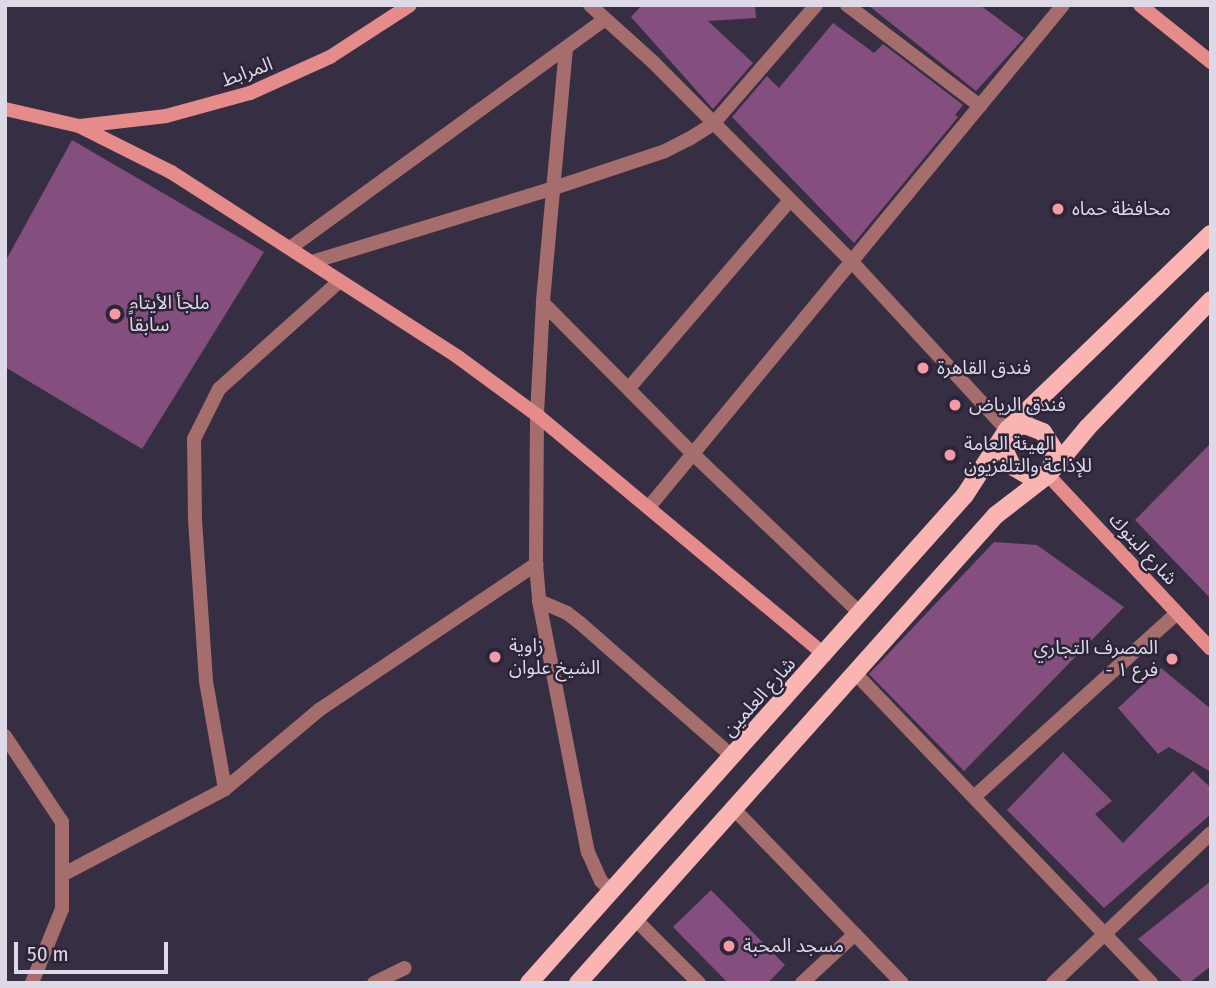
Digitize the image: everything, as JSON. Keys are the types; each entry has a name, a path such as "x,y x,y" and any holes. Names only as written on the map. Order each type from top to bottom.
{"main road":[{"name":"المرابط","path":"79,126 166,116 250,93 330,58 410,5"},
{"path":"1140,5 1211,62"},
{"path":"5,108 79,126 171,172 458,357 537,415 825,655"},
{"name":"شارع العلمين","path":"529,983 825,655 965,495 1007,429 1211,234"},
{"path":"578,983 996,515 1048,475 1088,427 1211,300"},
{"path":"1016,426 1035,427 1049,439 1054,457 1048,475 1029,476 1012,467 1004,449 1007,429 1016,426"},
{"name":"شارع البنوك","path":"1048,475 1211,649"}],"street":[{"path":"590,5 653,62 852,262 1007,429"},
{"path":"312,262 665,151 713,124 816,5"},
{"path":"847,5 980,106"},
{"path":"649,507 1063,5"},
{"path":"290,248 605,19"},
{"path":"566,48 542,303 537,415 536,564 540,601 588,852 601,881 613,892"},
{"path":"629,388 789,201"},
{"path":"225,789 206,681 195,519 194,439 219,389 340,281"},
{"path":"542,303 693,454 861,614"},
{"path":"62,875 225,789 319,710 536,564"},
{"path":"540,601 567,613 580,623 733,757"},
{"path":"974,797 1177,613"},
{"path":"856,674 1151,983"},
{"path":"5,736 62,822 62,909 32,983"},
{"path":"733,808 902,983"},
{"path":"1053,983 1211,833"},
{"path":"635,919 699,983"},
{"path":"802,983 855,934"},
{"path":"374,983 405,968"}],"building":[{"path":"642,5 755,5 756,18 708,21 753,63 713,109 631,17"},
{"path":"868,5 980,5 1024,38 976,91"},
{"path":"833,23 874,53 883,44 963,105 955,115 958,117 854,243 732,117 767,76 779,88"},
{"name":"ملجأ الأيتام سابقاً","path":"72,140 264,252 142,449 5,367 5,262"},
{"path":"1211,443 1211,599 1135,520"},
{"path":"994,542 1037,545 1124,607 964,771 869,674"},
{"path":"1161,668 1211,709 1211,772 1169,747 1158,754 1118,708"},
{"path":"1063,752 1112,801 1095,814 1123,843 1193,771 1211,788 1211,814 1104,908 1007,810"},
{"path":"1211,881 1211,966 1189,983 1184,983 1138,939"},
{"name":"مسجد المحبة","path":"711,890 785,965 768,983 728,983 673,927"}],"place":[{"name":"محافظة حماه","path":"1058,209"},
{"name":"ملجأ الأيتام سابقاً","path":"115,314"},
{"name":"فندق القاهرة","path":"923,368"},
{"name":"فندق الرياض","path":"955,405"},
{"name":"الهيئة العامة للإذاعة والتلفزيون","path":"950,455"},
{"name":"زاوية الشيخ علوان","path":"495,657"},
{"name":"المصرف التجاري - فرع ١","path":"1172,659"},
{"name":"مسجد المحبة","path":"729,946"}]}
